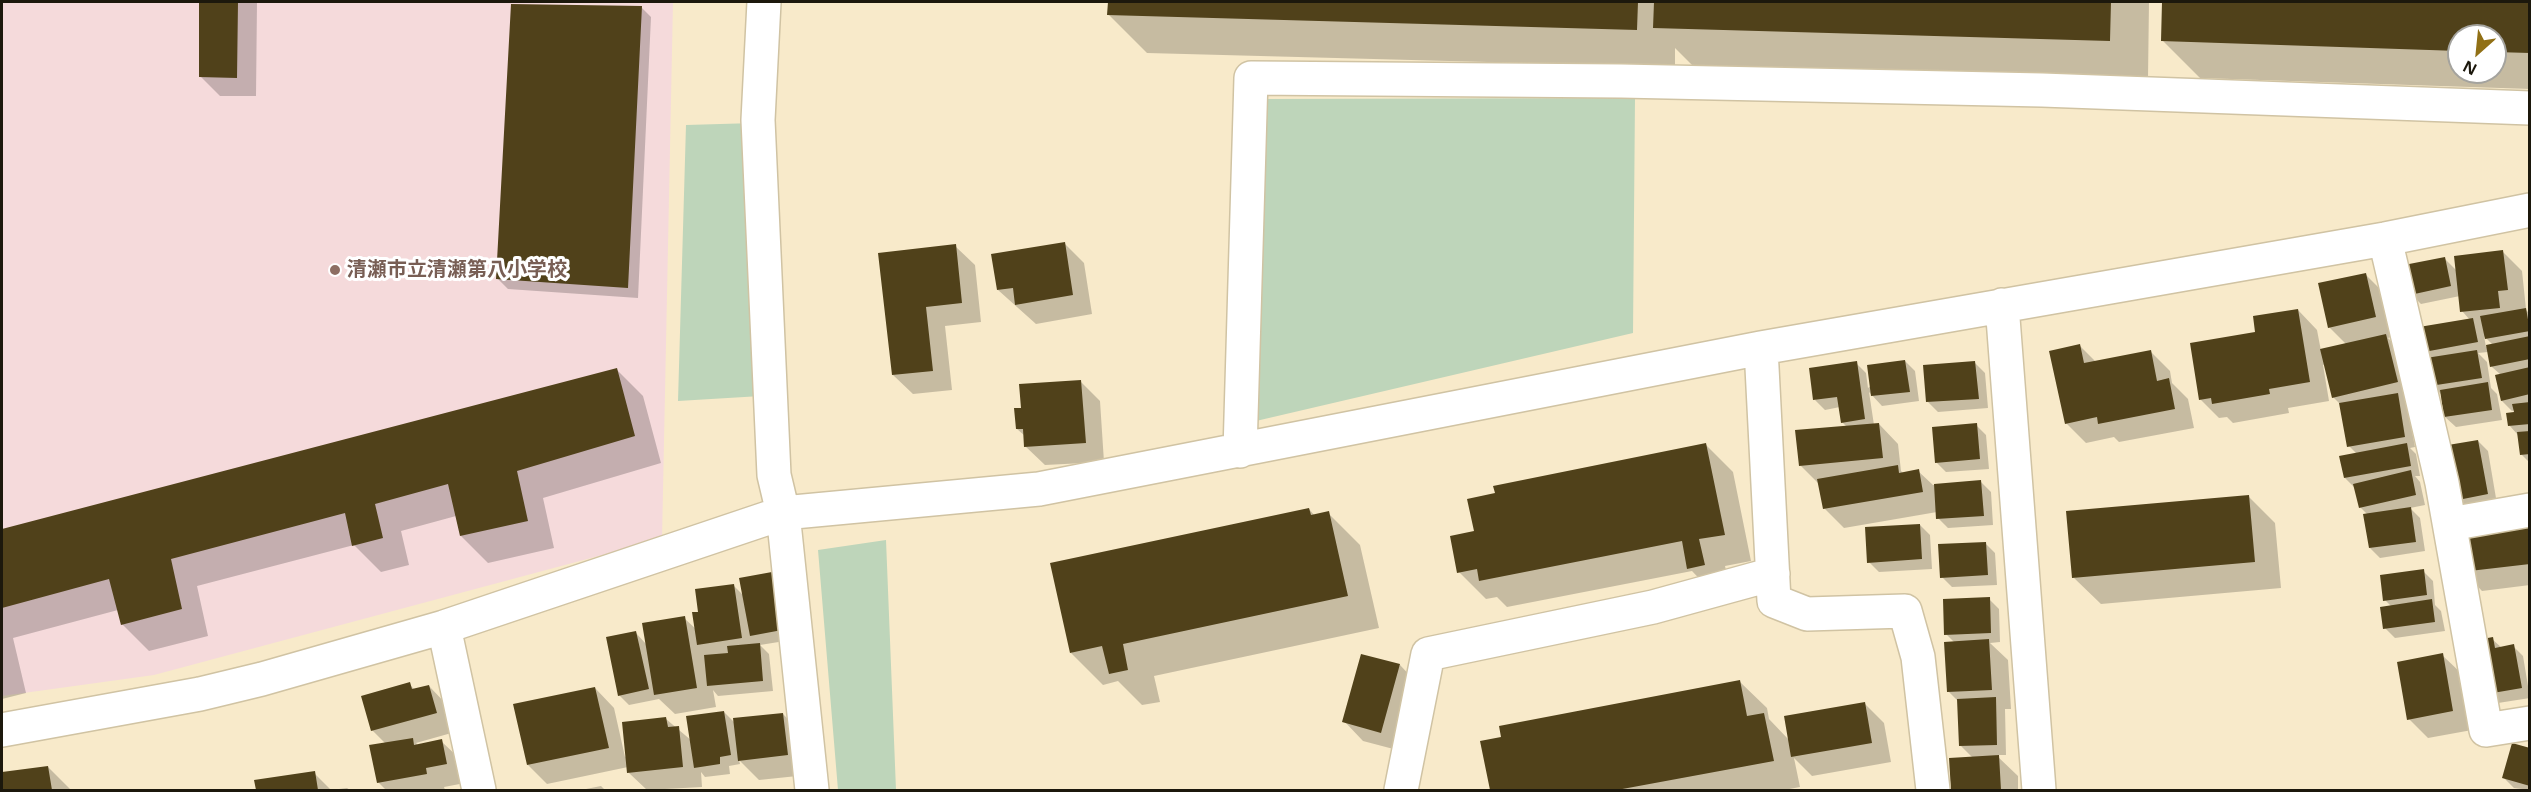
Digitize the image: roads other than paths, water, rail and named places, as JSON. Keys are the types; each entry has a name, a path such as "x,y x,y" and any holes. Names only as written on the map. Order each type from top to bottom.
{"street":[{"path":"764,2 758,120 774,476 783,513 812,790"},
{"path":"1240,451 1251,78 1632,81 2042,90 2529,108"},
{"path":"2,730 200,694 262,679 444,627 783,513 1039,489 1761,348 2385,239 2527,219"},
{"path":"2385,239 2450,524 2486,730 2529,723"},
{"path":"2002,305 2039,790"},
{"path":"1761,348 1774,602 1807,614 1905,611 1918,657 1933,790"},
{"path":"2450,524 2529,510"},
{"path":"1401,790 1428,654 1653,607 1773,574"},
{"path":"444,627 479,790"}],"place":[{"name":"清瀬市立清瀬第八小学校","path":"335,270"}]}
